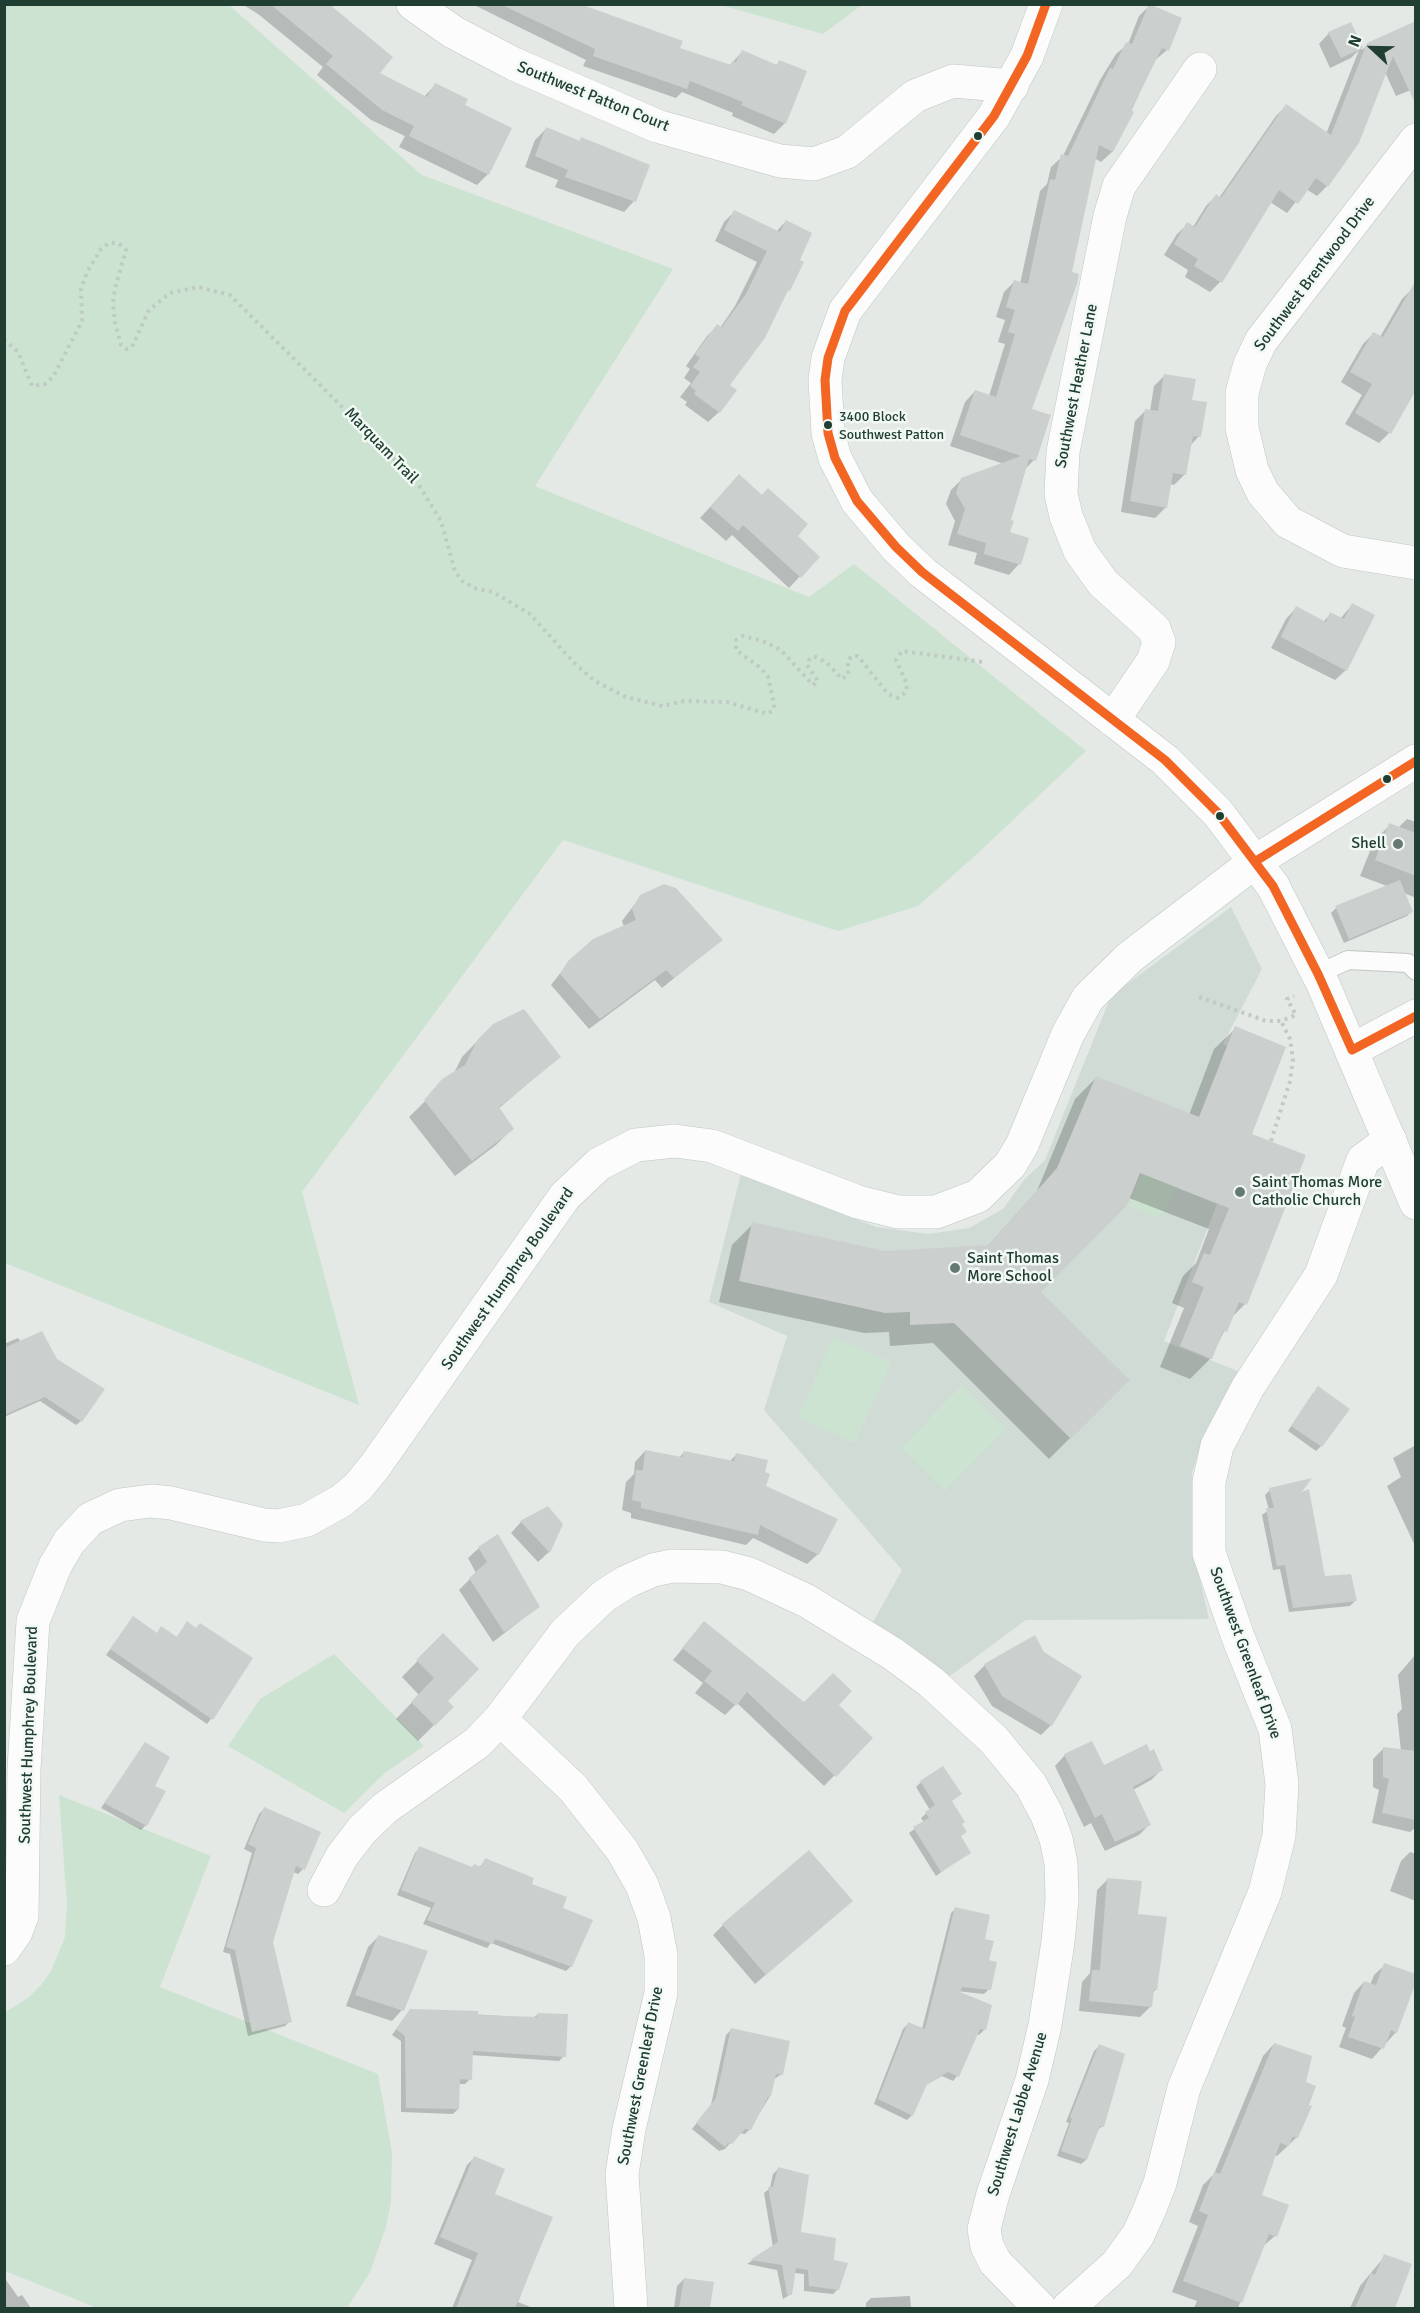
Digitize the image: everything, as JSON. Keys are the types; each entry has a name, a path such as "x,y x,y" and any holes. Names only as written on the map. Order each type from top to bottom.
{"street":[{"name":"Southwest Patton Court","path":"413,4 453,32 513,64 646,121 780,160 814,164 847,152 915,96 953,81 1012,86"},
{"path":"1046,4 1039,30 1012,86 994,116 864,284 846,311 828,358 825,380 828,433 835,458 857,501 896,547 922,572 1165,760 1218,813 1264,874 1318,974 1416,1203"},
{"name":"Southwest Heather Lane","path":"1113,720 1153,661 1159,642 1154,629 1103,583 1080,551 1066,516 1061,494 1063,452 1110,216 1119,186 1200,69"},
{"name":"Southwest Brentwood Drive","path":"1416,140 1261,341 1250,364 1242,393 1242,428 1252,470 1263,493 1288,522 1342,551 1416,563"},
{"name":"Southwest Humphrey Boulevard","path":"4,1949 16,1932 22,1916 24,1769 33,1621 55,1566 69,1542 90,1519 120,1505 151,1501 171,1503 264,1525 279,1526 307,1520 341,1501 358,1487 375,1466 565,1196 599,1164 636,1145 675,1142 712,1146 858,1202 898,1212 936,1212 978,1196 1010,1165 1023,1145 1068,1034 1088,998 1138,951 1264,874 1416,761"},
{"path":"1352,1050 1416,1016"},
{"name":"Southwest Greenleaf Drive","path":"1068,2308 1117,2264 1138,2235 1149,2211 1160,2183 1184,2088 1265,1892 1279,1836 1282,1784 1275,1730 1238,1637 1209,1553 1209,1482 1217,1446 1243,1395 1321,1275 1363,1160 1390,1140"},
{"name":"Southwest Labbe Avenue","path":"324,1890 342,1856 362,1830 385,1808 477,1743 500,1719 565,1633 619,1587 653,1570 672,1566 722,1567 749,1574 807,1602 893,1654 958,1706 1014,1762 1047,1815 1056,1839 1061,1863 1062,1900 1059,1942 1039,2053 993,2194 984,2229 987,2247 995,2262 1040,2308"},
{"name":"Southwest Greenleaf Drive","path":"500,1719 573,1788 622,1850 642,1885 654,1918 661,1955 661,1993 629,2129 622,2174 631,2308"}],"lane":[{"path":"1318,974 1348,960 1408,963 1416,971"}],"path":[{"name":"Marquam Trail","path":"4,339 18,352 32,386 45,384 53,377 82,321 81,289 87,273 95,257 110,243 118,243 126,250 113,303 121,345 126,349 132,347 149,310 170,293 198,287 230,295 417,482 441,521 455,571 462,581 474,588 493,592 530,614 576,665 595,681 626,697 663,706 684,701 728,702 768,714 774,709 774,704 768,677 757,664 736,650 736,640 743,636 763,641 781,650 813,685 818,681 807,665 810,658 824,661 842,679 848,675 848,660 852,656 858,656 888,694 897,698 906,692 907,684 896,660 902,651 991,663"},
{"path":"1199,997 1249,1017 1281,1021 1296,1015 1287,999"},
{"path":"1271,1141 1290,1082 1293,1059 1290,1038 1281,1021"}],"shaded area":[{"name":"Saint Thomas More School","path":"1231,907 1262,969 1223,1044 1227,1046 1177,1188 1217,1204 1164,1341 1247,1375 1208,1426 1192,1472 1193,1548 1209,1619 1026,1620 950,1676 872,1624 902,1570 764,1410 787,1336 709,1302 741,1174 876,1227 928,1234 969,1228 1003,1209 1024,1180 1045,1160 1111,996"}],"green space":[{"path":"4,5 229,5 422,175 673,269 535,486 809,597 854,564 1086,751 976,855 918,906 838,931 563,840 302,1192 359,1405 5,1263"},
{"path":"721,5 862,5 823,34"},
{"path":"1146,1162 1182,1175 1165,1212 1155,1217 1129,1206"},
{"path":"833,1337 891,1362 855,1443 798,1418"},
{"path":"962,1385 1006,1429 945,1491 901,1448"},
{"path":"334,1654 424,1746 385,1773 344,1813 228,1746 260,1699"},
{"path":"59,1795 211,1856 160,1987 378,2074 392,2153 391,2202 386,2227 370,2272 347,2308 97,2308 5,2271 4,2013 28,1998 41,1985 51,1971 65,1937 67,1905"}],"building":[{"path":"270,4 329,4 393,57 380,73 427,97 435,83 468,99 465,105 512,128 489,175 409,136 414,126 382,110 326,64 333,56"},
{"path":"500,4 580,4 683,41 680,48 731,65 732,61 736,62 742,50 777,65 779,60 807,71 786,124 741,105 743,102 690,81 687,89 593,56 595,49"},
{"path":"1149,4 1182,18 1169,51 1162,48 1131,110 1134,112 1113,152 1099,145 1072,272 1079,274 1077,284 1032,409 1051,415 1036,461 1029,459 1011,520 1014,521 1010,532 1029,538 1021,565 984,554 986,543 957,534 965,509 956,493 961,478 1021,456 960,435 975,390 996,397 1015,334 1008,332 1015,310 1006,307 1014,280 1028,284 1050,179 1055,180 1061,154 1068,156 1110,68 1113,69 1126,42 1132,44"},
{"path":"1416,21 1416,105 1393,56 1359,143 1328,187 1316,178 1298,204 1279,190 1222,283 1194,266 1198,259 1174,244 1187,222 1195,227 1216,194 1221,198 1286,104 1331,135 1367,43"},
{"path":"1351,22 1363,48 1341,58 1328,32"},
{"path":"546,127 580,141 581,137 650,165 636,202 565,177 568,170 535,156"},
{"path":"734,210 780,232 786,220 812,233 800,260 804,262 790,291 788,290 765,338 730,385 737,390 720,413 694,394 696,391 690,386 700,372 693,367 700,358 695,354 717,324 722,327 746,294 767,251 724,230"},
{"path":"1416,280 1416,390 1391,434 1355,413 1372,384 1350,372 1373,332 1383,337"},
{"path":"1164,374 1196,379 1192,400 1207,402 1201,437 1193,436 1186,475 1173,473 1167,508 1130,501 1145,409 1158,411"},
{"path":"739,474 762,495 768,488 808,524 798,536 820,557 801,578 743,525 738,531 710,507"},
{"path":"1352,603 1375,615 1347,671 1281,637 1296,606 1326,622 1330,612 1344,619"},
{"name":"Shell","path":"1389,823 1416,833 1416,876 1375,860"},
{"name":"Shell","path":"1400,880 1413,912 1349,939 1335,906"},
{"path":"664,884 676,888 723,940 674,978 666,970 600,1019 560,974 568,961 593,939 636,920 632,909 640,895"},
{"path":"524,1009 561,1057 499,1107 514,1129 472,1161 424,1100 442,1079 465,1065 478,1039 493,1024"},
{"path":"1235,1026 1286,1047 1252,1134 1306,1155 1247,1305 1239,1302 1227,1332 1223,1331 1212,1359 1180,1346 1204,1287 1192,1282 1204,1253 1210,1255 1229,1208 1140,1173 1127,1205 1041,1292 1130,1380 1071,1439 954,1323 910,1325 910,1312 885,1313 739,1281 752,1222 885,1251 989,1245 1057,1168 1096,1076 1199,1117"},
{"path":"42,1331 57,1359 105,1389 82,1422 45,1397 4,1415 4,1348"},
{"path":"1318,1386 1350,1409 1322,1447 1291,1426"},
{"path":"645,1450 682,1457 684,1451 734,1461 736,1453 768,1460 765,1472 770,1474 766,1486 838,1519 819,1555 760,1525 758,1535 641,1508 641,1502 632,1500 636,1470 643,1470"},
{"path":"1312,1478 1302,1492 1309,1489 1325,1576 1351,1574 1357,1601 1293,1608 1285,1565 1277,1566 1266,1508 1274,1508 1269,1488"},
{"path":"548,1506 563,1524 550,1553 520,1521"},
{"path":"498,1534 540,1607 504,1632 469,1578 487,1562 478,1547"},
{"path":"133,1616 157,1633 161,1626 177,1637 187,1621 196,1628 200,1623 253,1658 213,1720 110,1649"},
{"path":"704,1621 804,1702 833,1673 852,1691 839,1705 873,1738 836,1777 747,1692 736,1706 704,1681 712,1671 682,1648"},
{"path":"443,1633 479,1669 448,1701 454,1707 435,1726 411,1702 434,1678 416,1660"},
{"path":"1035,1635 1044,1652 1082,1676 1052,1726 1002,1696 984,1664"},
{"path":"1092,1741 1104,1765 1147,1744 1150,1751 1154,1749 1163,1770 1133,1787 1151,1825 1115,1842 1102,1814 1095,1818 1064,1754"},
{"path":"145,1742 170,1757 155,1786 166,1791 147,1826 104,1803"},
{"path":"1383,1747 1416,1751 1416,1820 1382,1813 1389,1779 1383,1777"},
{"path":"943,1766 962,1794 952,1801 965,1822 962,1824 967,1832 961,1836 971,1853 941,1872 913,1827 929,1818 925,1812 935,1805 920,1781"},
{"path":"264,1807 321,1832 305,1870 296,1866 273,1942 292,2022 252,2032 235,1950 226,1947 256,1848 248,1844"},
{"path":"419,1846 472,1867 474,1864 481,1867 485,1858 534,1878 532,1884 567,1897 563,1908 593,1920 572,1967 495,1939 493,1944 427,1920 435,1903 401,1890"},
{"path":"809,1850 853,1901 766,1975 722,1924"},
{"path":"1107,1878 1142,1881 1138,1914 1167,1917 1157,1990 1154,1989 1152,2007 1089,2001 1092,1970 1100,1970"},
{"path":"955,1907 990,1915 985,1939 994,1941 989,1960 997,1962 991,1990 962,1987 960,1992 992,2005 986,2030 980,2029 959,2077 948,2072 927,2084 913,2116 878,2099 908,2022 925,2029"},
{"path":"378,1935 428,1951 404,2011 355,1995"},
{"path":"1384,1963 1416,1974 1416,1982 1397,2033 1391,2030 1384,2049 1348,2037 1355,2017 1352,2016 1364,1981 1376,1985"},
{"path":"410,2009 478,2011 478,2015 537,2017 537,2013 568,2014 566,2057 473,2051 472,2080 460,2079 459,2109 406,2108 405,2036 396,2029"},
{"path":"731,2028 790,2041 783,2075 776,2074 771,2096 768,2097 751,2130 745,2129 732,2144 728,2143 725,2147 696,2123 716,2098"},
{"path":"1274,2043 1312,2056 1306,2082 1316,2086 1309,2105 1312,2106 1298,2138 1292,2137 1289,2146 1280,2143 1262,2195 1289,2205 1277,2237 1269,2234 1242,2303 1183,2281 1208,2215 1199,2211 1214,2172 1220,2174"},
{"path":"1099,2044 1125,2054 1104,2127 1100,2126 1087,2160 1061,2151 1072,2118 1070,2117"},
{"path":"474,2156 505,2169 495,2194 553,2217 515,2308 456,2308 478,2253 440,2237"},
{"path":"778,2167 809,2175 801,2232 836,2238 834,2260 848,2263 839,2290 809,2286 808,2270 796,2268 792,2295 787,2295 782,2265 750,2260 778,2242 768,2187 773,2187"},
{"path":"1384,2254 1412,2264 1395,2308 1355,2308 1371,2273 1375,2275"},
{"path":"684,2278 714,2282 710,2308 679,2308"}],"transit line":[{"path":"1046,4 1027,56 994,116 845,311 828,358 825,380 828,433 835,458 857,501 896,547 922,572 1165,760 1218,813 1273,886 1318,974 1352,1050"},
{"path":"1256,861 1416,761"},
{"path":"1352,1050 1416,1016"}],"place":[{"name":"3400 Block Southwest Patton","path":"828,425"},
{"name":"Shell","path":"1398,844"},
{"name":"Saint Thomas More Catholic Church","path":"1240,1192"},
{"name":"Saint Thomas More School","path":"955,1268"}]}
